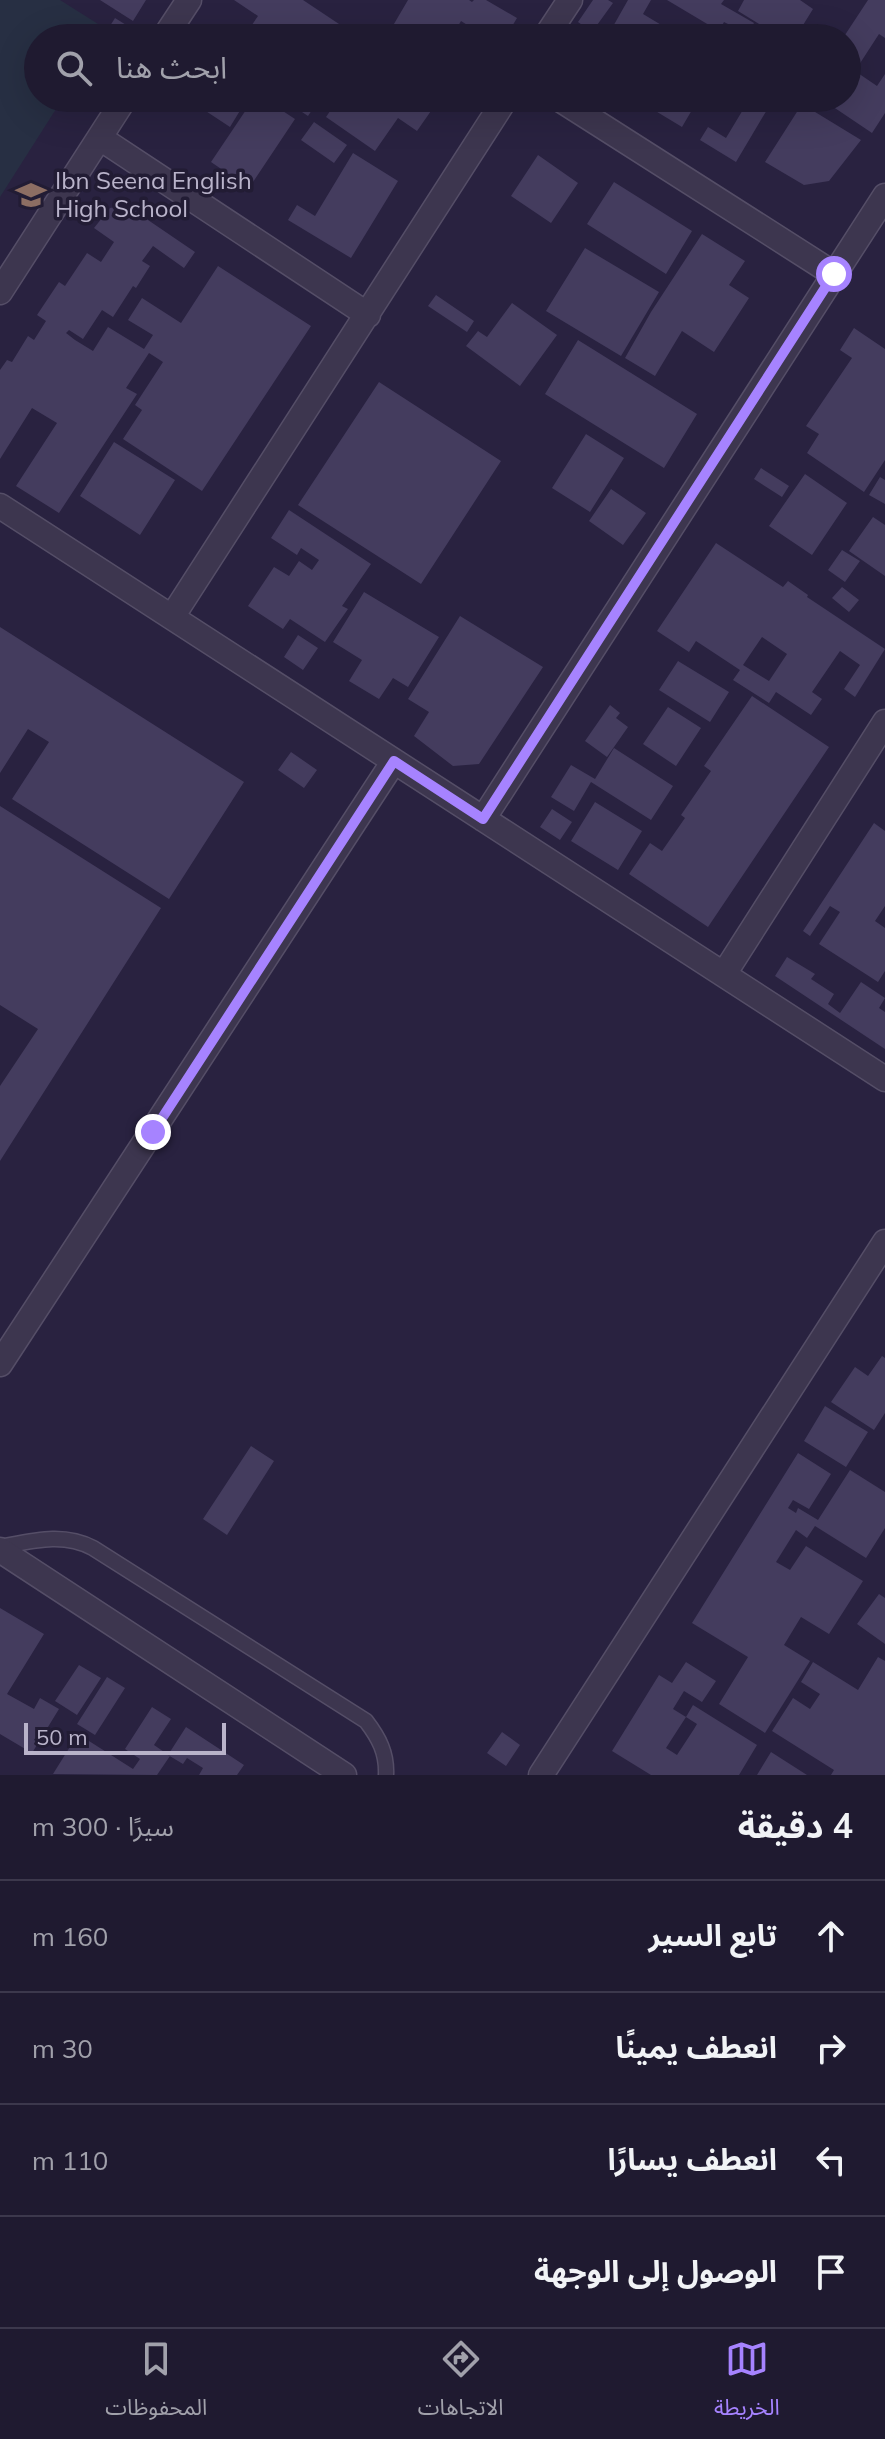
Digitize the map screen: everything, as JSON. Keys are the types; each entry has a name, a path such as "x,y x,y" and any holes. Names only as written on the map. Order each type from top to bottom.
{"street":[{"path":"173,24 189,0"},
{"path":"554,24 570,0"},
{"path":"0,292 116,112"},
{"path":"172,617 497,112"},
{"path":"580,112 834,274"},
{"path":"100,138 368,315"},
{"path":"483,819 885,196"},
{"path":"0,506 885,1079"},
{"path":"724,974 885,722"},
{"path":"0,1364 394,761"},
{"path":"541,1775 885,1242"},
{"path":"0,1549 344,1775"}],"lane":[{"path":"0,1549 57,1538 82,1542 93,1548 366,1721 383,1748 386,1775"}],"shaded area":[{"path":"0,0 60,0 98,24 24,24 24,112 54,112 0,197"}],"building":[{"path":"100,0 146,0 133,21"},
{"path":"234,0 303,0 339,24 253,24 258,16"},
{"path":"408,0 486,0 517,18 513,24 466,24 461,21 459,24 394,24"},
{"path":"593,0 613,3 598,24 578,22"},
{"path":"628,0 651,0 643,14 660,24 614,24"},
{"path":"667,0 724,0 721,4 754,23 707,24"},
{"path":"744,0 800,0 813,9 804,24 759,24 738,11"},
{"path":"868,0 885,0 885,38 879,34 861,62 861,24 852,24"},
{"path":"115,18 125,24 111,24"},
{"path":"885,74 885,113 872,133 841,112 861,112 861,75 877,86"},
{"path":"207,112 239,112 230,127"},
{"path":"245,112 284,112 295,119 249,188 211,162"},
{"path":"329,112 430,112 417,131 398,118 375,151 326,117"},
{"path":"657,112 691,112 682,127"},
{"path":"742,112 766,112 736,162 700,140 708,127 726,138"},
{"path":"797,112 815,112 861,140 829,181 804,185 765,162"},
{"path":"314,122 347,145 334,163 301,140"},
{"path":"353,153 398,181 351,258 288,220 297,205 315,216"},
{"path":"538,155 578,183 551,223 511,196"},
{"path":"614,182 692,231 666,274 587,224"},
{"path":"126,205 195,252 184,268 153,246 142,261 150,266 113,317 102,310 83,339 69,330 66,333 75,340 93,351 108,327 144,349 153,335 128,320 142,298 181,323 218,266 311,326 202,491 123,439 142,410 135,405 163,362 149,353 126,388 137,394 59,513 16,486 57,423 32,408 0,459 0,370 7,360 12,362 28,336 34,340 46,321 37,315 59,282 65,286 87,253 101,262 114,242 94,228 110,208"},
{"path":"702,234 745,261 729,285 749,298 714,352 682,331 655,376 625,358"},
{"path":"585,248 659,292 621,356 546,311"},
{"path":"436,295 474,321 467,332 428,306"},
{"path":"512,303 557,335 520,386 466,346 478,331 487,337"},
{"path":"854,328 885,349 885,460 864,492 807,453 819,434 806,426 852,358 840,350"},
{"path":"578,340 697,414 664,468 545,394"},
{"path":"379,382 501,461 421,584 298,505"},
{"path":"586,434 624,458 590,512 552,488"},
{"path":"114,442 175,480 140,535 80,496"},
{"path":"761,468 789,486 782,497 754,479"},
{"path":"805,474 847,503 812,555 769,526"},
{"path":"880,477 885,480 885,504 869,495"},
{"path":"611,489 646,513 623,545 589,521"},
{"path":"289,510 371,564 342,606 348,609 325,642 290,619 283,629 248,606 274,567 289,576 299,561 312,570 319,560 301,548 297,555 271,538"},
{"path":"873,517 885,525 885,576 849,551"},
{"path":"716,543 783,587 788,581 885,649 855,697 844,689 860,665 840,651 812,692 822,699 811,715 776,692 769,703 733,680 740,670 696,641 689,652 657,631","holes":["762,637 787,654 769,681 743,665"]},
{"path":"842,550 860,561 845,582 828,570"},
{"path":"842,587 859,600 849,612 832,598"},
{"path":"364,592 439,637 408,687 393,678 379,699 349,681 362,660 333,642"},
{"path":"460,616 543,667 479,764 453,766 414,736 429,712 408,699"},
{"path":"0,627 244,782 169,899 12,799 49,742 28,729 0,773"},
{"path":"298,635 318,648 303,670 284,657"},
{"path":"678,661 729,692 710,722 659,690"},
{"path":"752,696 829,747 708,927 629,874 650,843 662,851 685,818 681,815 711,771 704,766"},
{"path":"610,705 620,713 616,718 628,727 607,757 585,741"},
{"path":"668,707 701,728 676,766 643,744"},
{"path":"614,748 673,786 651,820 591,782 574,811 551,797 571,765 595,779"},
{"path":"291,752 317,770 304,788 278,770"},
{"path":"595,802 642,831 618,870 571,841"},
{"path":"0,806 161,908 0,1161 0,1086 38,1029 0,1005"},
{"path":"552,809 572,822 560,840 540,827"},
{"path":"874,823 885,831 885,906 875,921 885,928 885,971 878,982 819,944 840,912 830,906 810,936 803,931"},
{"path":"787,957 815,974 811,979 834,994 828,1004 840,1013 861,982 885,998 879,1008 885,1012 885,1049 775,976"},
{"path":"882,1356 885,1358 885,1413 874,1430 831,1402 855,1367 868,1376"},
{"path":"825,1406 868,1432 846,1467 804,1441"},
{"path":"251,1446 274,1461 227,1535 203,1519"},
{"path":"798,1453 831,1474 809,1509 793,1500 788,1508 796,1513 798,1508 818,1520 850,1470 885,1492 885,1528 866,1558 815,1526 807,1538 796,1530 776,1562 790,1570 806,1546 863,1581 829,1634 801,1617 784,1645 810,1661 765,1733 719,1704 748,1657 692,1623"},
{"path":"879,1594 885,1598 885,1644 857,1624"},
{"path":"0,1608 44,1634 7,1694 34,1709 40,1698 59,1709 32,1753 0,1734"},
{"path":"878,1657 885,1661 885,1775 831,1775 834,1770 772,1731 793,1698 810,1709 820,1694 801,1682 813,1662 858,1690"},
{"path":"686,1662 716,1681 702,1702 684,1691 673,1709 686,1717 693,1705 757,1745 739,1775 651,1775 612,1751 659,1675 672,1683","holes":["686,1717 697,1724 677,1755 666,1748"]},
{"path":"79,1665 101,1678 77,1715 55,1701"},
{"path":"107,1677 125,1688 95,1735 77,1724"},
{"path":"152,1707 171,1719 154,1745 170,1756 157,1775 53,1774 78,1734 133,1769 140,1759 125,1749"},
{"path":"186,1727 244,1765 237,1775 199,1775 203,1768 187,1758 183,1764 168,1755"},
{"path":"502,1732 520,1745 506,1766 487,1753"},
{"path":"771,1752 807,1775 757,1775"}],"place":[{"name":"Ibn Seena English High School","path":"31,195"}],"route":[{"path":"153,1132 394,761 483,819 834,274"}]}
